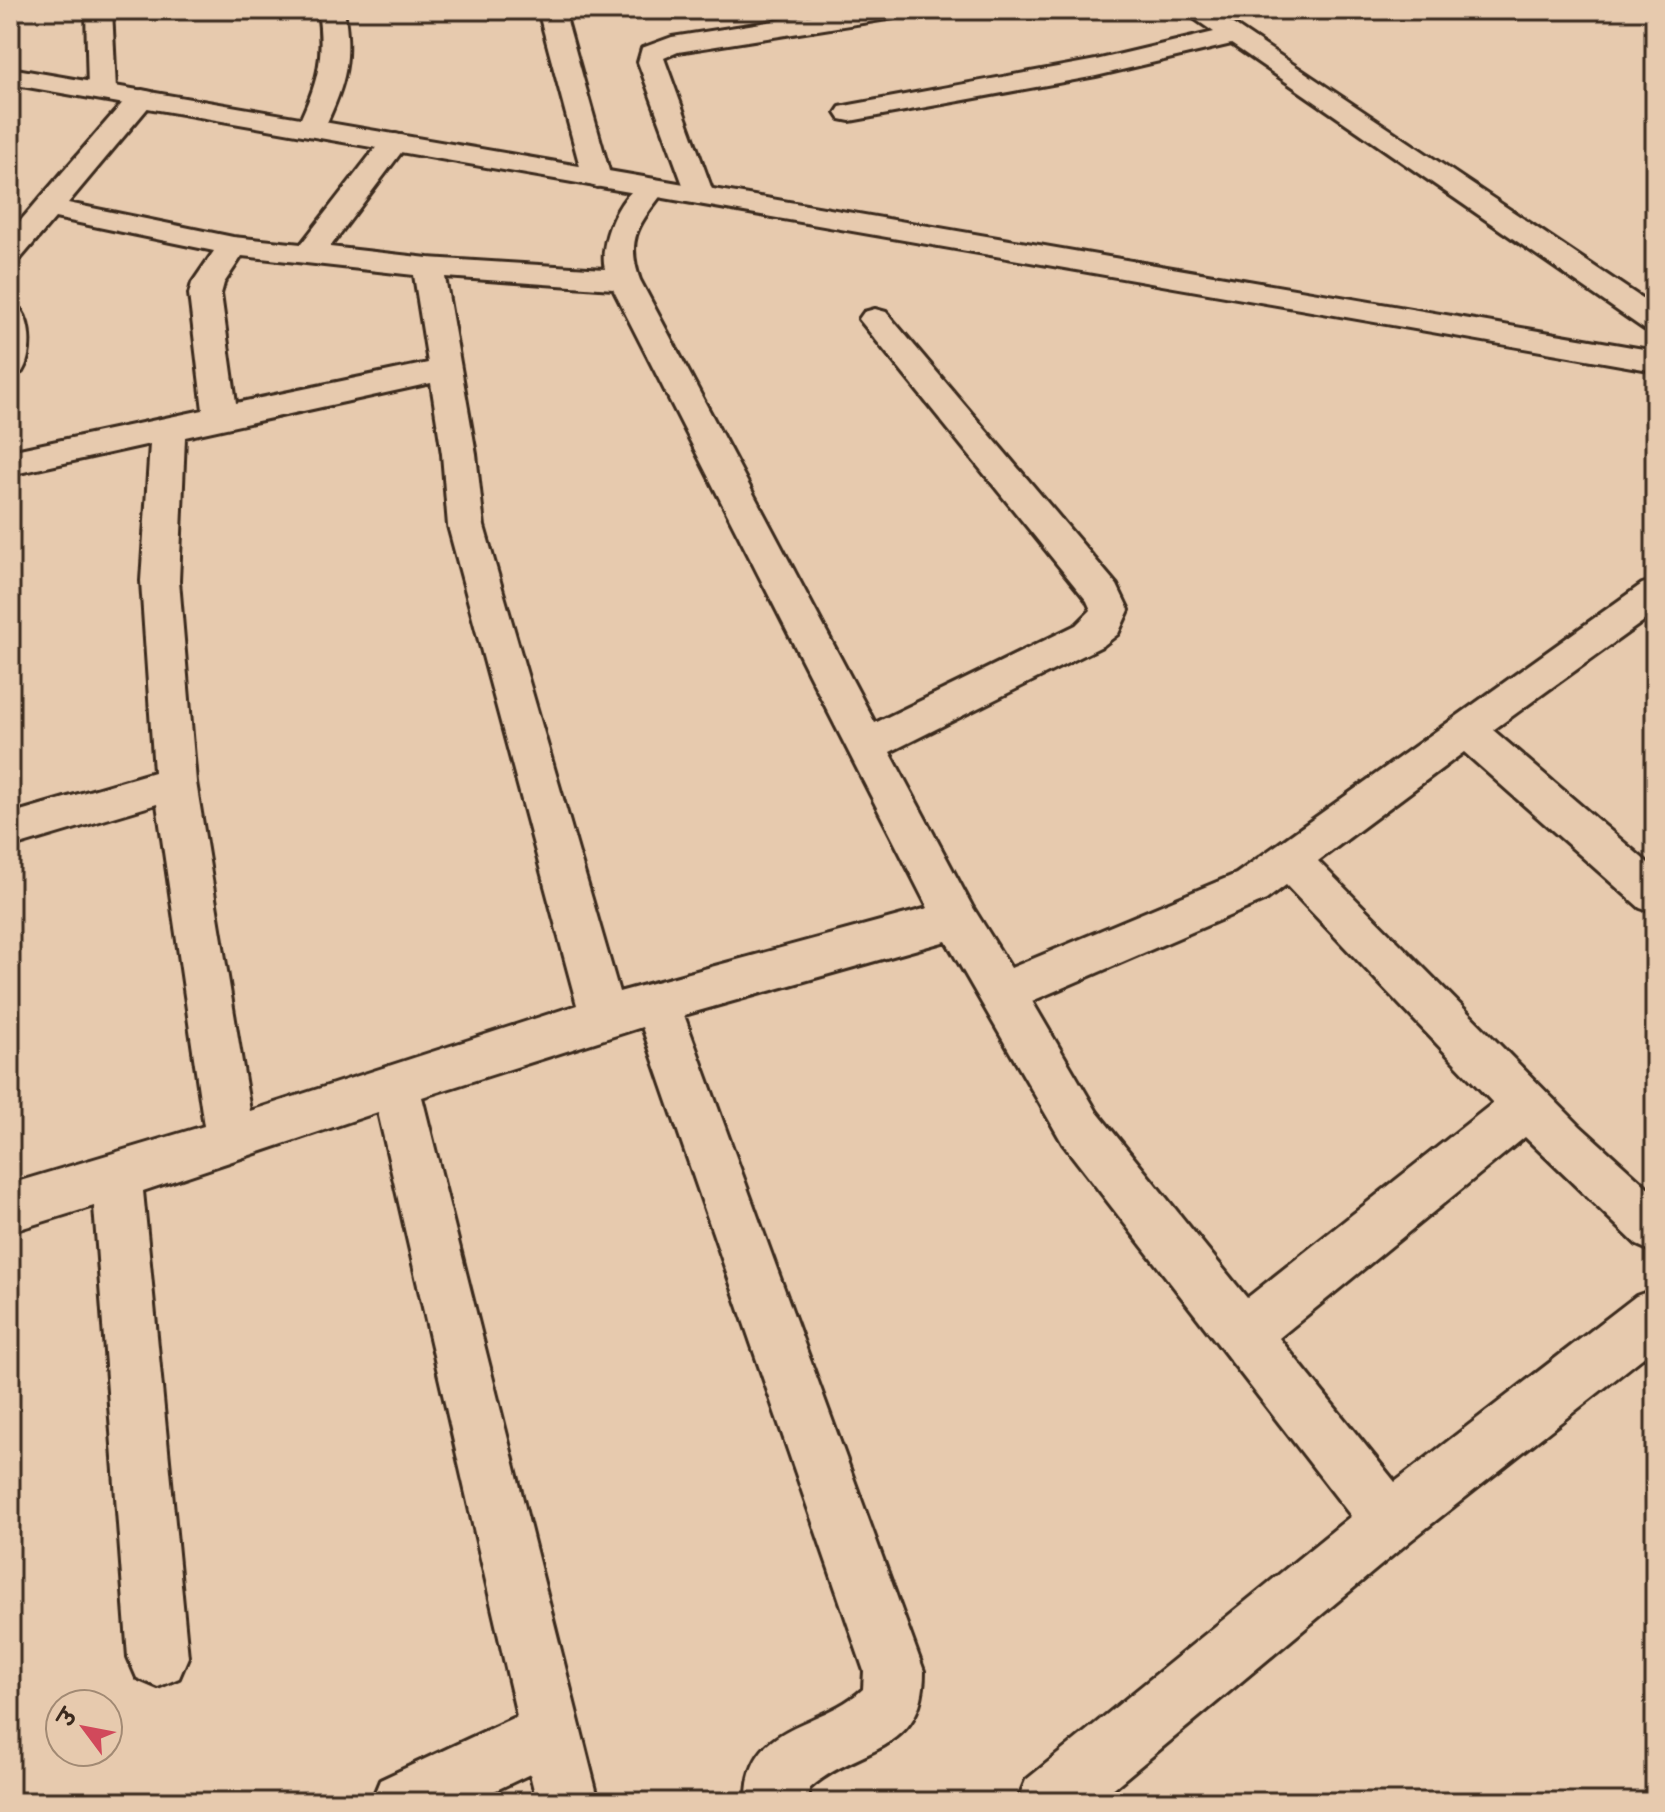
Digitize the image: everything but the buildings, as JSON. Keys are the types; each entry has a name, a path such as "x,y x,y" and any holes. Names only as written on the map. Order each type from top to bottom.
{"street":[{"path":"99,10 102,90"},
{"path":"311,127 336,74 337,40 331,10"},
{"path":"551,10 597,178"},
{"path":"699,195 651,62 651,54 672,45 894,10"},
{"path":"1195,10 1655,322"},
{"path":"850,113 1096,68 1231,36"},
{"path":"10,76 1655,361"},
{"path":"10,252 142,98"},
{"path":"308,255 395,142"},
{"path":"652,187 618,232 615,251 624,280 956,919 1080,1128 1390,1521"},
{"path":"48,208 233,246 428,267 624,280"},
{"path":"221,417 205,294 208,283 233,246"},
{"path":"428,267 459,454 466,526 603,1017"},
{"path":"866,745 1090,635 1104,624 1110,610 1104,595 875,319"},
{"path":"10,365 11,322"},
{"path":"10,463 168,432 221,417 444,370"},
{"path":"168,432 160,581 175,782 231,1141"},
{"path":"1002,993 1251,887 1465,729 1653,598"},
{"path":"1465,729 1655,895"},
{"path":"10,831 175,782"},
{"path":"1290,861 1527,1106 1655,1228"},
{"path":"10,1208 231,1141 603,1017 956,919"},
{"path":"656,1001 894,1671 894,1693 883,1712 855,1731 804,1752 785,1766 776,1794 778,1802"},
{"path":"395,1084 568,1802"},
{"path":"1244,1333 1527,1106"},
{"path":"117,1176 158,1657"},
{"path":"1048,1802 1390,1521 1655,1315"},
{"path":"402,1802 553,1731"}]}
